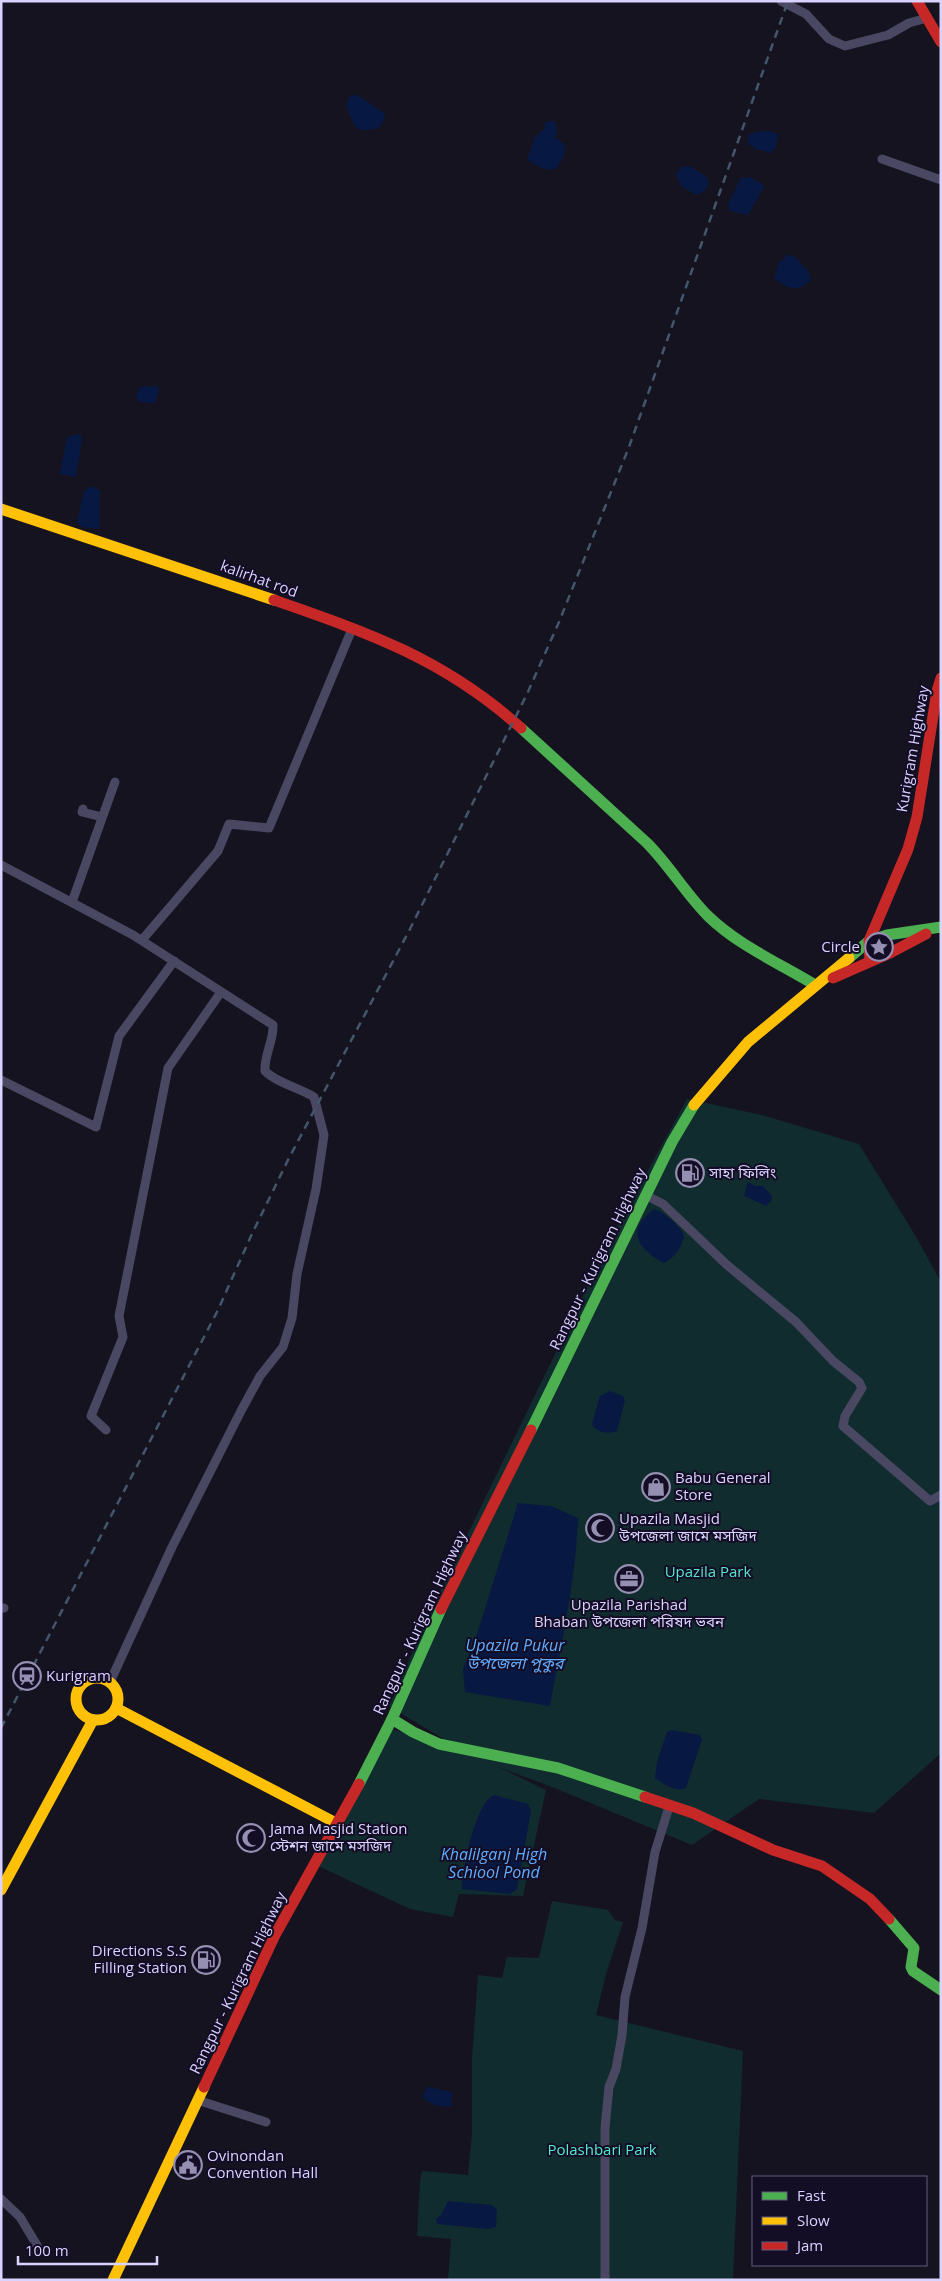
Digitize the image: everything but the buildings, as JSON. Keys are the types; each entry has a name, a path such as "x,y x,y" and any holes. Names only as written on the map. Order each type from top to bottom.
{"main road":[{"path":"917,1 941,42"},
{"name":"kalirhat rod","path":"1,509 176,565 352,629 430,662 468,685 494,706 658,855 701,910 744,944 815,985"},
{"name":"Kurigram Highway","path":"870,961 869,941 908,849 917,817 923,789 937,691 941,678"},
{"path":"882,908 890,953"},
{"path":"815,985 890,953 940,927"},
{"path":"869,941 887,935 940,927"},
{"name":"Rangpur - Kurigram Highway","path":"113,2280 275,1935 338,1824 392,1719 437,1616 537,1418 672,1142 689,1113 721,1072 748,1042 869,941"},
{"path":"97,1677 110,1682 118,1694 116,1708 106,1718 92,1720 86,1717 77,1707 75,1700 79,1686 84,1681 97,1677"},
{"path":"116,1708 338,1824"},
{"path":"392,1719 413,1732 439,1744 558,1768 720,1824 774,1850 822,1866 870,1899 908,1938 914,1948 911,1967 913,1971 941,1990"},
{"path":"1,1890 77,1752 92,1720"}],"street":[{"path":"781,1 806,14 829,39 845,46 888,35 909,22 927,18"},
{"path":"882,159 941,180"},
{"path":"142,940 218,851 229,824 269,828 352,629"},
{"path":"72,902 115,782"},
{"path":"83,809 82,812 102,818"},
{"path":"1,864 142,940 273,1025 264,1063 265,1071 270,1076 314,1097 324,1135 316,1189 297,1274 292,1318 283,1347 260,1376 242,1409 172,1547 110,1682"},
{"path":"1,1080 96,1127 119,1036 174,961"},
{"path":"106,1430 91,1416 123,1337 120,1316 168,1068 221,992"},
{"path":"645,1195 668,1209 727,1265 796,1322 834,1361 859,1382 862,1388 845,1416 843,1426 846,1430 901,1474 930,1501 941,1495"},
{"path":"605,2280 606,2128 609,2087 616,2069 622,2036 625,1996 642,1928 655,1852 669,1807"},
{"path":"198,2100 266,2122"},
{"path":"1,2199 20,2217 38,2247"}],"green space":[{"name":"Upazila Park","path":"687,1099 762,1115 859,1144 915,1235 941,1282 941,1753 874,1813 759,1799 692,1845 552,1787 498,1767 546,1790 523,1896 459,1894 453,1917 410,1909 318,1866 382,1726 465,1752 389,1706 430,1612 613,1234"},
{"name":"Polashbari Park","path":"552,1901 608,1910 615,1920 623,1922 606,1974 596,2015 743,2051 733,2280 448,2280 451,2239 417,2236 422,2171 468,2175 472,2133 472,2059 478,1975 502,1978 507,1957 539,1958"}],"water":[{"path":"357,95 384,113 385,118 380,127 371,130 360,130 354,124 346,105 349,97"},
{"path":"555,121 557,134 555,137 565,145 564,156 556,169 544,169 527,159 535,137 544,129 545,122"},
{"path":"760,131 773,132 778,135 776,147 771,153 754,148 748,143 748,135"},
{"path":"689,166 706,176 709,183 705,191 696,195 682,187 676,175 681,167"},
{"path":"749,177 761,183 764,187 748,215 730,211 728,204 741,178"},
{"path":"788,255 796,257 809,273 811,280 802,287 788,287 774,278 779,263"},
{"path":"153,386 159,388 156,403 139,402 136,396 140,387"},
{"path":"80,434 82,439 76,477 60,474 67,437"},
{"path":"93,486 100,491 100,529 81,527 77,522 84,491"},
{"path":"748,1182 755,1186 763,1186 771,1195 772,1200 766,1206 744,1196"},
{"path":"654,1209 672,1220 684,1236 682,1244 676,1252 663,1263 646,1251 638,1238 637,1231 640,1224"},
{"path":"610,1391 623,1396 625,1400 617,1431 600,1431 592,1424 600,1396"},
{"name":"Upazila Pukur উপজেলা পুকুর","path":"518,1503 551,1506 578,1518 571,1589 550,1706 465,1692 463,1669 478,1631"},
{"path":"671,1730 700,1735 702,1740 686,1788 682,1789 670,1787 655,1778 657,1762 667,1732"},
{"name":"Khalilganj High Schiool Pond","path":"494,1795 528,1804 531,1811 517,1889 510,1894 462,1889 467,1853 476,1823 487,1800"},
{"path":"428,2087 452,2092 452,2106 444,2107 428,2102 422,2096"},
{"path":"448,2201 492,2205 497,2210 496,2227 489,2229 437,2224 436,2219 441,2215"}],"railway":[{"path":"1,1728 218,1310 288,1160 410,929 527,694 559,622 629,447 788,1"}],"traffic: fast":[{"path":"521,728 647,843 700,907 720,927 746,945 815,985"},
{"path":"849,958 869,941 887,935 941,927"},
{"path":"531,1430 672,1142 694,1105"},
{"path":"359,1784 392,1719 441,1609"},
{"path":"392,1719 413,1732 439,1744 558,1768 645,1797"},
{"path":"889,1919 914,1948 911,1967 913,1971 941,1990"}],"traffic: slow":[{"path":"1,509 274,600"},
{"path":"694,1105 748,1042 849,958"},
{"path":"101,1678 109,1681 115,1687 118,1699 115,1711 109,1717 93,1720 85,1717 79,1711 76,1695 79,1687 85,1681 101,1678"},
{"path":"116,1708 338,1824"},
{"path":"1,1890 93,1720"},
{"path":"113,2280 204,2087"}],"traffic: jam":[{"path":"917,1 941,42"},
{"path":"274,600 342,624 404,650 463,684 492,704 521,728"},
{"path":"870,961 869,941 908,849 917,817 937,691 941,678"},
{"path":"833,978 890,953 926,934"},
{"path":"441,1609 531,1430"},
{"path":"204,2087 275,1935 359,1784"},
{"path":"645,1797 693,1813 773,1850 822,1866 870,1899 889,1919"}],"place":[{"name":"Circle","path":"879,947"},
{"name":"সাহা ফিলিং","path":"690,1173"},
{"name":"Babu General Store","path":"656,1487"},
{"name":"Upazila Masjid উপজেলা জামে মসজিদ","path":"600,1528"},
{"name":"Upazila Parishad Bhaban উপজেলা পরিষদ ভবন","path":"629,1579"},
{"name":"Kurigram","path":"27,1676"},
{"name":"Jama Masjid Station স্টেশন জামে মসজিদ","path":"251,1838"},
{"name":"Directions S.S Filling Station","path":"206,1960"},
{"name":"Ovinondan Convention Hall","path":"188,2165"}]}
